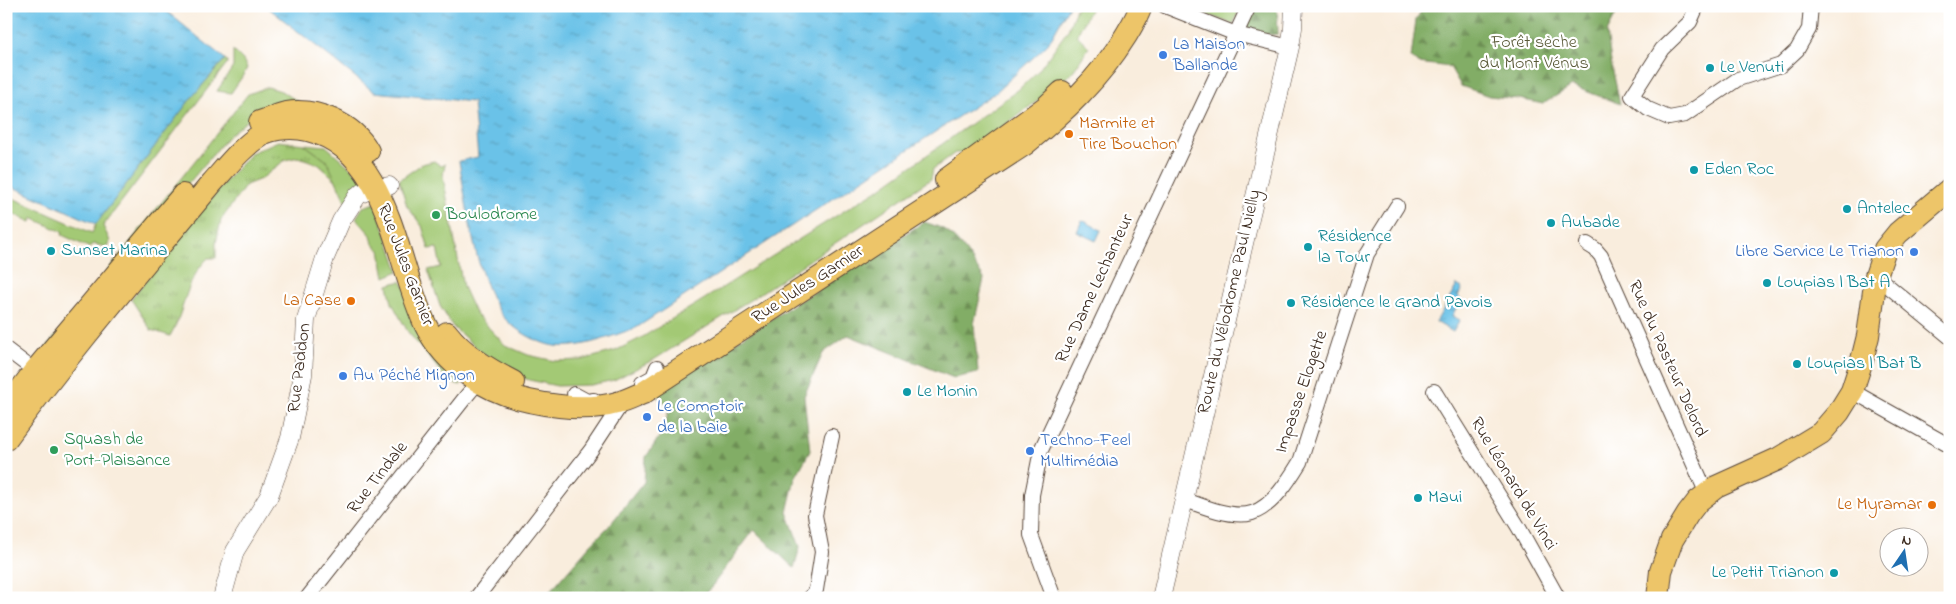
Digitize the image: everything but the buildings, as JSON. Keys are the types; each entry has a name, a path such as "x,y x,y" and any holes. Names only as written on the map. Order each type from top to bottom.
{"main road":[{"name":"Rue Jules Garnier","path":"6,409 34,372 161,219 228,144 255,124 285,113 301,112 321,116 342,124 365,145 382,187 391,225 427,327 449,358 467,375 512,397 551,406 591,407 617,403 643,393 985,172 1041,131 1078,98 1114,54 1108,50 1124,26 1131,8"},
{"name":"Rue Jules Garnier","path":"382,187 409,231 430,302 445,330 457,346 487,368 522,386 557,394 614,390 639,378 811,271 958,172 1046,107 1106,44 1131,8"},
{"path":"1041,131 1039,125 1041,119 1056,107 1060,93"},
{"path":"6,439 51,378 242,148 265,132 303,129 345,139 364,160 382,187"},
{"path":"1658,598 1661,570 1672,540 1688,514 1706,494 1716,487 1778,459 1821,433 1839,412 1857,380 1868,336 1876,276 1885,249 1898,232 1950,189"}],"street":[{"path":"1165,6 1236,34 1290,48"},
{"name":"Rue Dame Lechanteur","path":"1054,598 1031,535 1032,495 1041,450 1249,6"},
{"name":"Route du Vélodrome Paul Nielly","path":"1161,598 1290,48 1294,6"},
{"path":"1697,6 1690,22 1662,49 1632,96 1648,109 1669,118 1685,115 1738,79 1781,65 1797,50 1809,29 1811,6"},
{"name":"Rue Paddon","path":"222,598 235,551 270,496 290,438 303,375 306,320 325,258 341,221 358,195 382,187"},
{"name":"Impasse Elogette","path":"1183,499 1228,514 1252,513 1271,501 1285,485 1304,453 1367,254 1397,206"},
{"name":"Rue du Pasteur Delord","path":"1588,244 1596,249 1601,256 1706,494"},
{"path":"1876,276 1950,337"},
{"path":"34,372 46,372 82,331 92,329"},
{"path":"457,346 462,361 479,376 478,382"},
{"path":"6,349 34,372 38,384 6,428"},
{"path":"476,598 591,450 618,410 617,403 621,394 653,377 657,367"},
{"path":"478,382 484,378 512,391 522,386"},
{"name":"Rue Tindale","path":"307,598 478,382"},
{"name":"Rue Léonard de Vinci","path":"1434,391 1519,528 1558,598"},
{"path":"1852,391 1950,446"},
{"path":"574,394 587,401 612,398 617,403"},
{"path":"810,598 816,590 822,552 815,515 832,436"}],"green space":[{"path":"1077,6 1092,6 1077,35 1089,47 1074,70 1056,87 967,153 955,153 933,169 931,179 750,300 655,359 614,380 591,385 557,386 512,374 495,364 453,327 440,306 428,270 441,267 437,248 429,249 422,226 407,206 399,180 422,164 434,161 441,166 445,164 443,176 463,287 475,313 505,345 528,355 555,361 582,360 615,351 641,338 706,298 882,187 1018,90 1038,71 1068,30"},
{"path":"1196,6 1241,6 1233,24 1194,10"},
{"path":"1252,6 1277,6 1278,34 1270,35 1247,30 1245,22"},
{"name":"Forêt sèche du Mont Vénus","path":"1424,6 1620,6 1607,32 1620,104 1572,86 1543,104 1489,96 1461,86 1450,67 1418,63 1411,58 1416,20"},
{"path":"233,50 243,60 247,68 231,93 217,91 233,67"},
{"path":"225,59 228,62 103,226 110,241 107,247 93,244 90,248 62,235 63,232 32,218 31,222 6,211 6,195 92,233 96,224 192,97"},
{"path":"268,87 281,91 304,105 259,112 231,133 44,355 41,354 248,94"},
{"path":"278,141 304,144 327,161 337,181 318,164 299,157 285,160 261,179 246,185 221,220 216,243 216,258 208,258 194,277 170,336 151,330 131,299 222,185 251,153"},
{"path":"304,144 326,146 363,179 346,203 327,161"},
{"path":"375,203 399,271 385,277 380,250 373,244 371,235 356,218 363,207"},
{"path":"924,222 943,229 955,239 984,279 974,324 978,373 954,378 848,335 823,353 804,396 810,451 795,478 787,512 800,547 794,568 754,530 703,598 544,598 609,526 644,482 646,457 663,431 670,406 658,398 664,387"},
{"path":"401,281 460,376 461,385 449,382 408,332 392,303 388,285"}],"water":[{"path":"15,6 160,6 225,59 192,97 96,224 6,184 6,45"},
{"path":"266,6 1069,6 1048,44 996,92 636,328 586,344 555,346 548,345 525,334 505,319 492,298 478,261 459,161 478,157 473,102 374,92"},
{"path":"1082,220 1101,230 1096,241 1077,232"},
{"path":"1457,285 1462,288 1458,296 1461,299 1452,316 1460,320 1453,332 1436,322"}],"place":[{"name":"La Maison Ballande","path":"1163,55"},
{"name":"Le Venuti","path":"1710,68"},
{"name":"Marmite et Tire Bouchon","path":"1069,134"},
{"name":"Eden Roc","path":"1694,170"},
{"name":"Antelec","path":"1847,209"},
{"name":"Boulodrome","path":"436,215"},
{"name":"Aubade","path":"1551,223"},
{"name":"Résidence la Tour","path":"1308,247"},
{"name":"Sunset Marina","path":"51,251"},
{"name":"Libre Service Le Trianon","path":"1914,252"},
{"name":"Loupias | Bat A","path":"1767,283"},
{"name":"La Case","path":"351,301"},
{"name":"Résidence le Grand Pavois","path":"1291,303"},
{"name":"Loupias | Bat B","path":"1797,364"},
{"name":"Au Péché Mignon","path":"343,376"},
{"name":"Le Monin","path":"907,392"},
{"name":"Le Comptoir de la baie","path":"647,417"},
{"name":"Squash de Port-Plaisance","path":"54,450"},
{"name":"Techno-Feel Multimédia","path":"1030,451"},
{"name":"Maui","path":"1418,498"},
{"name":"Le Myramar","path":"1932,505"},
{"name":"Le Petit Trianon","path":"1834,573"}]}
